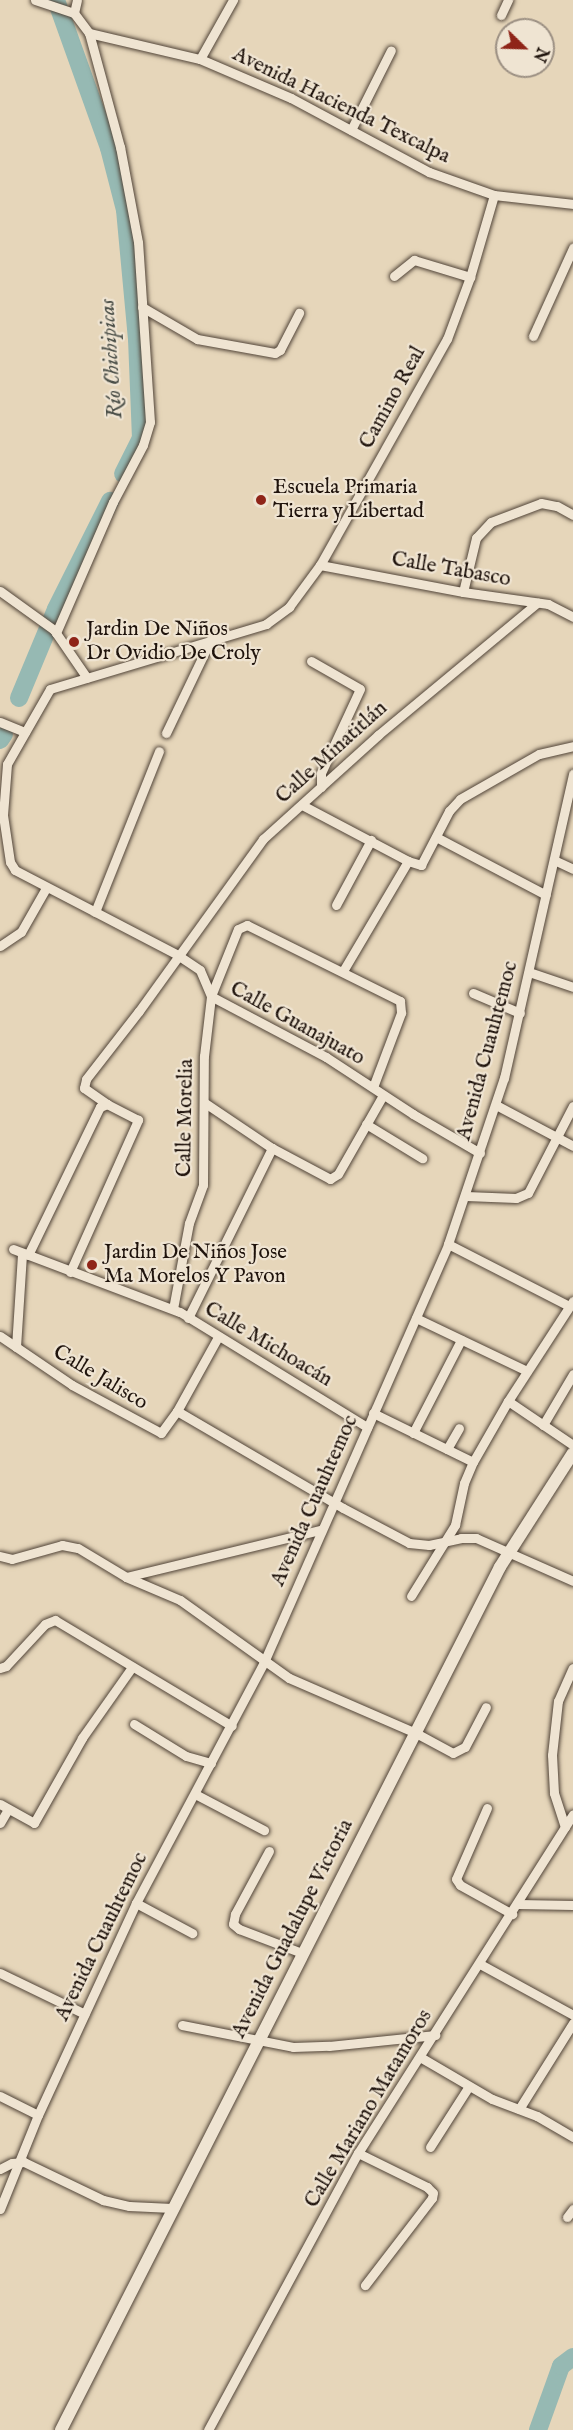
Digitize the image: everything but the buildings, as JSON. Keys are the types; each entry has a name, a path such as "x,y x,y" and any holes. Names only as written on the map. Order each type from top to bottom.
{"main road":[{"name":"Avenida Guadalupe Victoria","path":"61,2430 414,1731 509,1551 573,1453"}],"street":[{"path":"35,0 71,12 89,33 120,147 138,242 148,431 55,631"},
{"path":"71,12 77,0"},
{"path":"200,59 233,0"},
{"path":"501,15 508,0"},
{"name":"Avenida Hacienda Texcalpa","path":"89,33 200,59 291,98 429,172 494,195 573,204"},
{"path":"351,130 391,50"},
{"name":"Camino Real","path":"46,888 12,866 3,815 7,764 50,689 266,624 289,607 320,565 447,339 470,278 494,195"},
{"path":"534,336 573,248"},
{"path":"394,276 414,260 470,278"},
{"path":"142,307 197,339 275,353 280,350 299,313"},
{"path":"463,592 476,538 491,522 541,503 557,506 573,514"},
{"name":"Calle Tabasco","path":"320,565 463,592 548,604 573,617"},
{"path":"0,591 45,621 55,631 87,678"},
{"name":"Calle Minatitlán","path":"107,1104 84,1088 84,1083 257,846 378,735 537,603"},
{"path":"166,733 212,639"},
{"path":"311,661 360,688 321,773 321,787"},
{"path":"0,722 25,732"},
{"path":"302,805 418,865 424,862 449,811 460,799 538,754 573,746"},
{"path":"95,912 159,751"},
{"name":"Avenida Cuauhtemoc","path":"0,2210 38,2115 136,1903 264,1662 448,1244 496,1105 520,1013 573,774"},
{"path":"436,837 546,895"},
{"path":"336,905 371,840"},
{"path":"343,971 408,861"},
{"path":"554,861 573,869"},
{"path":"0,946 21,932 46,888"},
{"name":"Calle Guanajuato","path":"46,888 178,955 200,970 211,996 317,1051 383,1095 480,1154"},
{"name":"Calle Morelia","path":"173,1309 189,1223 203,1185 204,1056 211,996 238,929 247,925 395,998 402,1006 373,1087"},
{"path":"529,972 573,987"},
{"path":"473,993 520,1013"},
{"path":"205,1103 272,1148 327,1178 333,1178 383,1095"},
{"path":"16,1347 21,1252 100,1107 107,1104 135,1116 137,1122 70,1272"},
{"path":"496,1105 573,1146"},
{"path":"466,1196 516,1198 528,1193 573,1106"},
{"path":"366,1124 422,1158"},
{"path":"188,1318 272,1148"},
{"path":"411,1596 455,1525 464,1483 473,1462 508,1401 571,1304 448,1244"},
{"name":"Calle Michoacán","path":"21,1252 173,1309 266,1363 367,1427"},
{"path":"416,1318 527,1371"},
{"name":"Calle Jalisco","path":"0,1336 72,1385 154,1431 163,1432 218,1337"},
{"path":"413,1433 461,1340"},
{"path":"543,1425 573,1374"},
{"path":"508,1401 573,1445"},
{"name":"Calle Jalisco","path":"177,1411 333,1502 409,1543 429,1545 476,1538 573,1581"},
{"path":"373,1413 473,1462"},
{"path":"447,1449 459,1428"},
{"path":"126,1577 321,1530"},
{"path":"0,1556 12,1559 53,1547 70,1546 126,1577 180,1600 264,1662 307,1686 414,1731 449,1751 458,1752 468,1742 486,1707"},
{"path":"0,1668 6,1666 45,1624 55,1620 232,1726"},
{"path":"0,1823 4,1807 34,1823 78,1745 132,1667"},
{"path":"566,1827 554,1793 552,1755 558,1701 573,1668"},
{"path":"134,1724 186,1756 211,1763"},
{"path":"195,1794 264,1830"},
{"path":"487,1808 456,1879 460,1885 512,1914"},
{"name":"Calle Mariano Matamoros","path":"208,2430 358,2153 512,1914 573,1814"},
{"path":"270,1851 235,1914 233,1924 239,1929 303,1953"},
{"path":"136,1903 192,1933"},
{"path":"518,1904 573,1905"},
{"path":"480,1964 573,2015"},
{"path":"0,1973 85,2014"},
{"path":"519,2109 573,2024"},
{"path":"182,2025 309,2048 435,2035"},
{"path":"420,2057 500,2103 519,2109 573,2137"},
{"path":"430,2147 469,2086"},
{"path":"0,2096 38,2115"},
{"path":"358,2153 428,2187 433,2193 432,2198 365,2285"},
{"path":"0,2169 18,2162 30,2164 115,2203 172,2208"}],"waterway":[{"name":"Río Chichipicas","path":"56,0 109,148 125,210 137,339 141,438 123,474"},
{"name":"Río Chichipicas","path":"19,698 56,609 110,501"},
{"name":"Río Chichipicas","path":"0,740 4,734"},
{"path":"538,2430 561,2366 573,2357"}],"place":[{"name":"Escuela Primaria Tierra y Libertad","path":"261,500"},
{"name":"Jardin De Niños Dr Ovidio De Croly","path":"74,642"},
{"name":"Jardin De Niños Jose Ma Morelos Y Pavon","path":"92,1265"}]}
